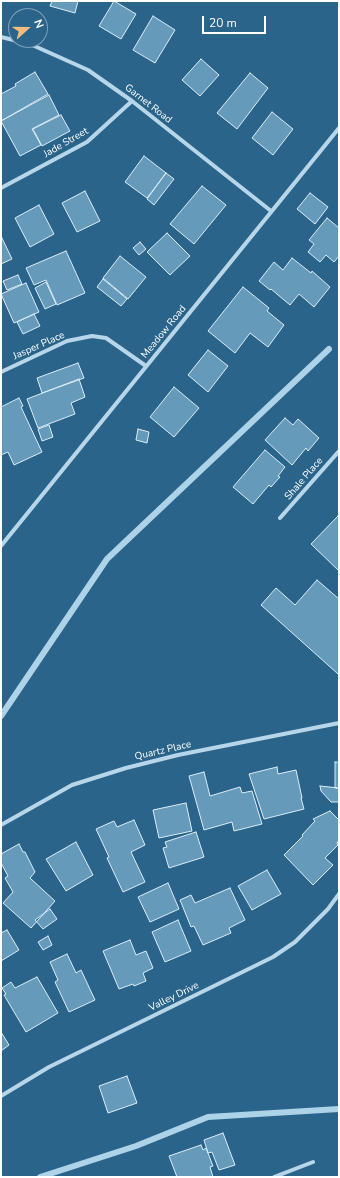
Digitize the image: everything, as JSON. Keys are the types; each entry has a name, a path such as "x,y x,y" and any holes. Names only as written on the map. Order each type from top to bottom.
{"street":[{"name":"Garnet Road","path":"1,37 30,44 88,70 132,101 271,211"},
{"name":"Jade Street","path":"1,188 87,142 132,101"},
{"name":"Meadow Road","path":"1,546 339,128"},
{"name":"Jasper Place","path":"1,372 67,341 92,336 106,338 146,366"},
{"name":"Shale Place","path":"280,518 339,451"},
{"name":"Quartz Place","path":"1,825 72,785 126,768 178,755 339,723"},
{"name":"Valley Drive","path":"1,1096 49,1067 273,957 295,942 328,909 339,894"},
{"path":"274,1177 313,1162"}],"building":[{"path":"52,1 78,1 75,13 50,6"},
{"path":"114,1 136,14 121,39 99,26"},
{"path":"153,16 175,30 155,63 133,50"},
{"path":"201,59 219,75 200,96 182,80"},
{"path":"35,72 48,94 1,121 1,94 16,86 15,84"},
{"path":"250,73 268,88 237,129 217,113"},
{"path":"49,95 59,115 32,129 41,145 20,156 1,121"},
{"path":"272,112 293,129 273,155 252,138"},
{"path":"61,115 70,131 42,146 33,129"},
{"path":"144,156 166,173 147,198 125,182"},
{"path":"166,173 174,179 154,205 147,199"},
{"path":"202,186 226,205 194,244 170,224"},
{"path":"85,191 100,221 77,232 62,203"},
{"path":"310,193 328,207 315,224 297,209"},
{"path":"39,205 54,234 30,247 15,218"},
{"path":"327,218 339,228 339,256 334,262 326,255 320,262 308,252 314,244 309,240"},
{"path":"167,233 190,256 170,275 147,252"},
{"path":"1,236 12,259 1,264"},
{"path":"140,242 146,249 139,255 133,248"},
{"path":"66,251 85,293 57,305 46,280 34,285 26,268"},
{"path":"120,256 146,277 128,299 103,278"},
{"path":"292,258 311,273 312,271 330,287 314,307 299,294 290,305 259,281 274,262 283,270"},
{"path":"18,275 22,284 7,290 3,281"},
{"path":"103,279 127,299 121,306 97,287"},
{"path":"46,282 56,304 45,309 35,288"},
{"path":"26,283 39,312 14,323 1,294"},
{"path":"243,287 269,308 267,311 284,325 268,347 250,333 235,353 208,331"},
{"path":"34,314 40,326 23,334 17,322"},
{"path":"208,350 228,366 208,392 188,375"},
{"path":"78,363 84,378 42,393 37,378"},
{"path":"79,379 85,397 71,403 75,414 38,428 27,399"},
{"path":"174,387 199,408 174,437 150,417"},
{"path":"19,398 23,406 21,407 42,452 14,465 8,452 1,455 1,407"},
{"path":"285,418 293,425 298,419 319,438 308,451 306,448 292,465 265,440"},
{"path":"49,425 53,437 42,441 38,429"},
{"path":"138,429 149,432 147,443 136,440"},
{"path":"265,450 285,467 278,476 280,477 271,487 269,485 253,504 233,487"},
{"path":"338,516 339,517 339,571 311,544"},
{"path":"317,580 339,599 338,674 261,605 276,588 295,605"},
{"path":"335,762 339,762 339,788 335,788"},
{"path":"277,767 278,774 296,770 304,809 264,819 249,774"},
{"path":"204,772 210,796 240,787 242,793 252,791 262,824 234,831 232,822 204,830 189,776"},
{"path":"320,786 339,788 339,802 331,802 321,791"},
{"path":"186,803 192,831 159,838 153,810"},
{"path":"330,811 339,820 338,845 325,858 333,865 313,885 284,855 303,836 302,835 315,821 313,819"},
{"path":"134,820 145,845 131,852 145,882 123,892 107,858 109,857 96,829 114,821 117,827"},
{"path":"196,832 204,857 169,868 163,848 167,847 165,842"},
{"path":"76,842 93,875 66,891 46,859"},
{"path":"19,844 23,852 25,852 35,872 30,878 55,901 31,928 3,903 13,892 5,878 8,876 1,863 1,854"},
{"path":"267,870 281,894 252,910 238,886"},
{"path":"168,883 179,909 150,922 138,897"},
{"path":"230,888 245,920 229,928 231,933 203,945 194,926 191,927 180,900 191,895 195,903"},
{"path":"50,909 57,919 43,929 35,920"},
{"path":"178,920 191,951 165,962 152,932"},
{"path":"7,930 19,950 1,961 1,933"},
{"path":"48,936 52,945 43,950 38,942"},
{"path":"130,940 136,955 146,951 153,968 143,973 146,981 134,986 133,984 119,989 103,951"},
{"path":"67,954 76,973 81,970 95,1000 69,1012 55,982 58,980 50,962"},
{"path":"37,977 58,1013 26,1032 4,995 6,994 2,988 11,982 15,988"},
{"path":"1,1032 9,1045 1,1051"},
{"path":"127,1076 137,1103 108,1113 99,1086"},
{"path":"223,1133 235,1165 219,1170 212,1152 208,1153 204,1140"},
{"path":"201,1145 203,1150 206,1148 213,1166 210,1167 213,1177 177,1177 169,1156"}],"waterway":[{"path":"1,716 107,559 329,349"},
{"path":"40,1177 136,1146 208,1117 339,1109"}]}
